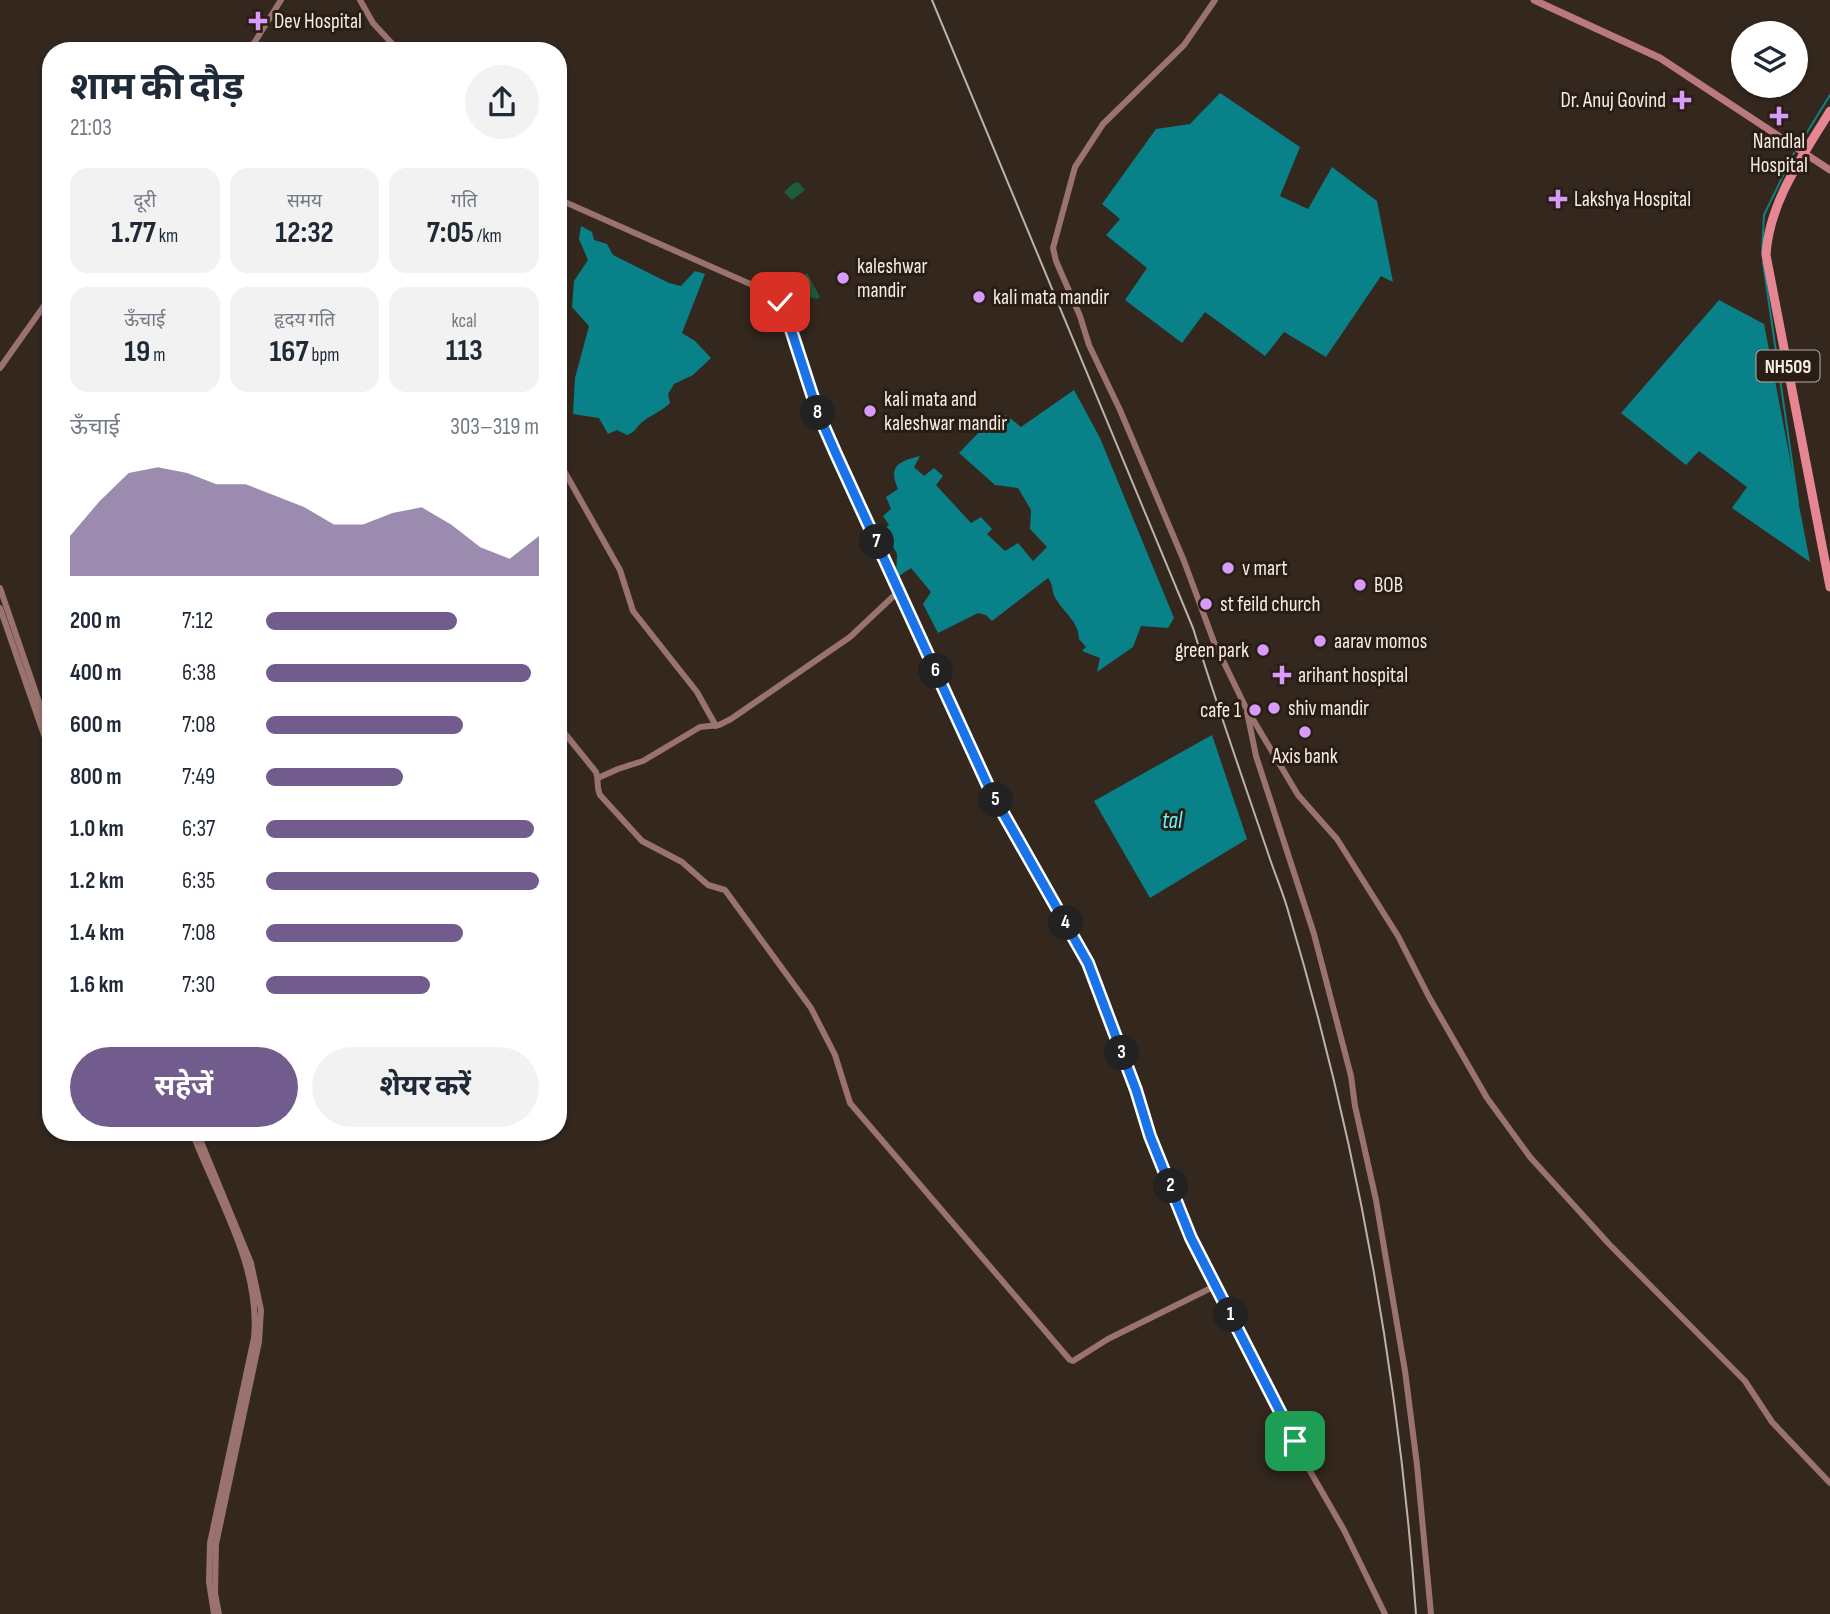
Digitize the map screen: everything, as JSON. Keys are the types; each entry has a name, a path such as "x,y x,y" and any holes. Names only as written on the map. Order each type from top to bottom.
{"highway":[{"name":"NH509","path":"1830,111 1775,210 1767,236 1766,255 1830,587"}],"main road":[{"path":"1534,0 1660,58 1714,91"},
{"path":"1544,0 1657,52 1830,168"}],"street":[{"path":"255,42 281,0"},
{"path":"360,0 373,23 391,42"},
{"path":"1215,0 1184,45 1102,124 1075,167 1053,247 1089,345 1184,561 1213,642 1245,706 1298,796 1337,839 1398,936 1456,1045 1510,1132 1609,1244 1745,1381 1772,1422 1830,1483"},
{"path":"567,203 757,287 780,302 784,308 818,413 990,790 1088,963 1136,1090 1150,1136 1191,1238 1385,1614"},
{"path":"0,368 42,309"},
{"path":"567,476 620,570 633,611 697,692 716,726"},
{"path":"0,588 42,711"},
{"path":"598,778 643,761 700,727 716,726 743,711 850,637 900,590"},
{"path":"0,608 42,729"},
{"path":"1245,706 1256,756 1314,934 1351,1076 1376,1200 1409,1393 1431,1614"},
{"path":"567,735 598,778 597,788 600,794 642,841 682,862 708,885 725,890 811,1008 835,1055 850,1103 1070,1360 1073,1361 1108,1339 1215,1286"},
{"path":"199,1141 253,1279 255,1308 254,1338 210,1543 209,1582 217,1614"}],"green space":[{"path":"798,182 805,190 792,200 784,192"},
{"path":"807,273 820,297 818,299 790,294 790,290"}],"water":[{"path":"1220,93 1300,147 1280,196 1308,209 1332,167 1377,201 1393,282 1381,276 1326,357 1284,332 1265,356 1205,312 1182,343 1125,300 1147,268 1106,235 1120,219 1102,204 1156,129 1190,124"},
{"path":"581,226 592,232 594,240 607,244 613,255 669,283 681,286 695,271 705,274 682,333 695,341 711,358 693,375 674,384 668,394 670,403 627,435 617,430 608,434 599,418 573,414 575,378 589,326 572,307 574,281 588,260 579,239"},
{"path":"1719,300 1764,324 1810,562 1732,508 1747,487 1699,451 1686,465 1621,413"},
{"path":"1074,390 1100,438 1174,618 1168,628 1141,626 1133,647 1097,672 1100,658 1082,651 1086,647 1079,639 1074,623 1054,596 1048,578 992,621 986,615 978,613 938,633 923,604 931,592 911,568 896,578 897,554 884,529 889,525 883,516 891,509 886,497 898,489 895,470 906,460 920,456 914,467 924,476 934,468 943,476 936,485 971,523 981,517 992,529 987,534 1005,551 1018,543 1033,561 1047,547 1030,529 1031,510 1018,488 995,485 959,453 983,428 987,431 1006,415 1021,427"},
{"name":"tal","path":"1212,735 1247,839 1150,898 1094,801"}],"waterway":[{"path":"1801,142 1830,95"},
{"path":"1762,253 1764,215 1794,153"},
{"path":"1763,262 1798,503"}],"railway":[{"path":"932,0 1193,628 1287,907 1335,1086 1372,1260 1399,1437 1416,1614"}],"place":[{"name":"Dev Hospital","path":"258,21"},
{"name":"Dr. Anuj Govind","path":"1682,100"},
{"name":"Nandlal Hospital","path":"1779,116"},
{"name":"Lakshya Hospital","path":"1558,199"},
{"name":"kaleshwar mandir","path":"843,278"},
{"name":"kali mata mandir","path":"979,297"},
{"name":"kali mata and kaleshwar mandir","path":"870,411"},
{"name":"v mart","path":"1228,568"},
{"name":"BOB","path":"1360,585"},
{"name":"st feild church","path":"1206,604"},
{"name":"aarav momos","path":"1320,641"},
{"name":"green park","path":"1263,650"},
{"name":"arihant hospital","path":"1282,675"},
{"name":"shiv mandir","path":"1274,708"},
{"name":"cafe 1","path":"1255,710"},
{"name":"Axis bank","path":"1305,732"}],"route":[{"path":"780,302 818,413 836,454 990,790 1088,963 1136,1090 1150,1136 1191,1238 1295,1441"}]}
